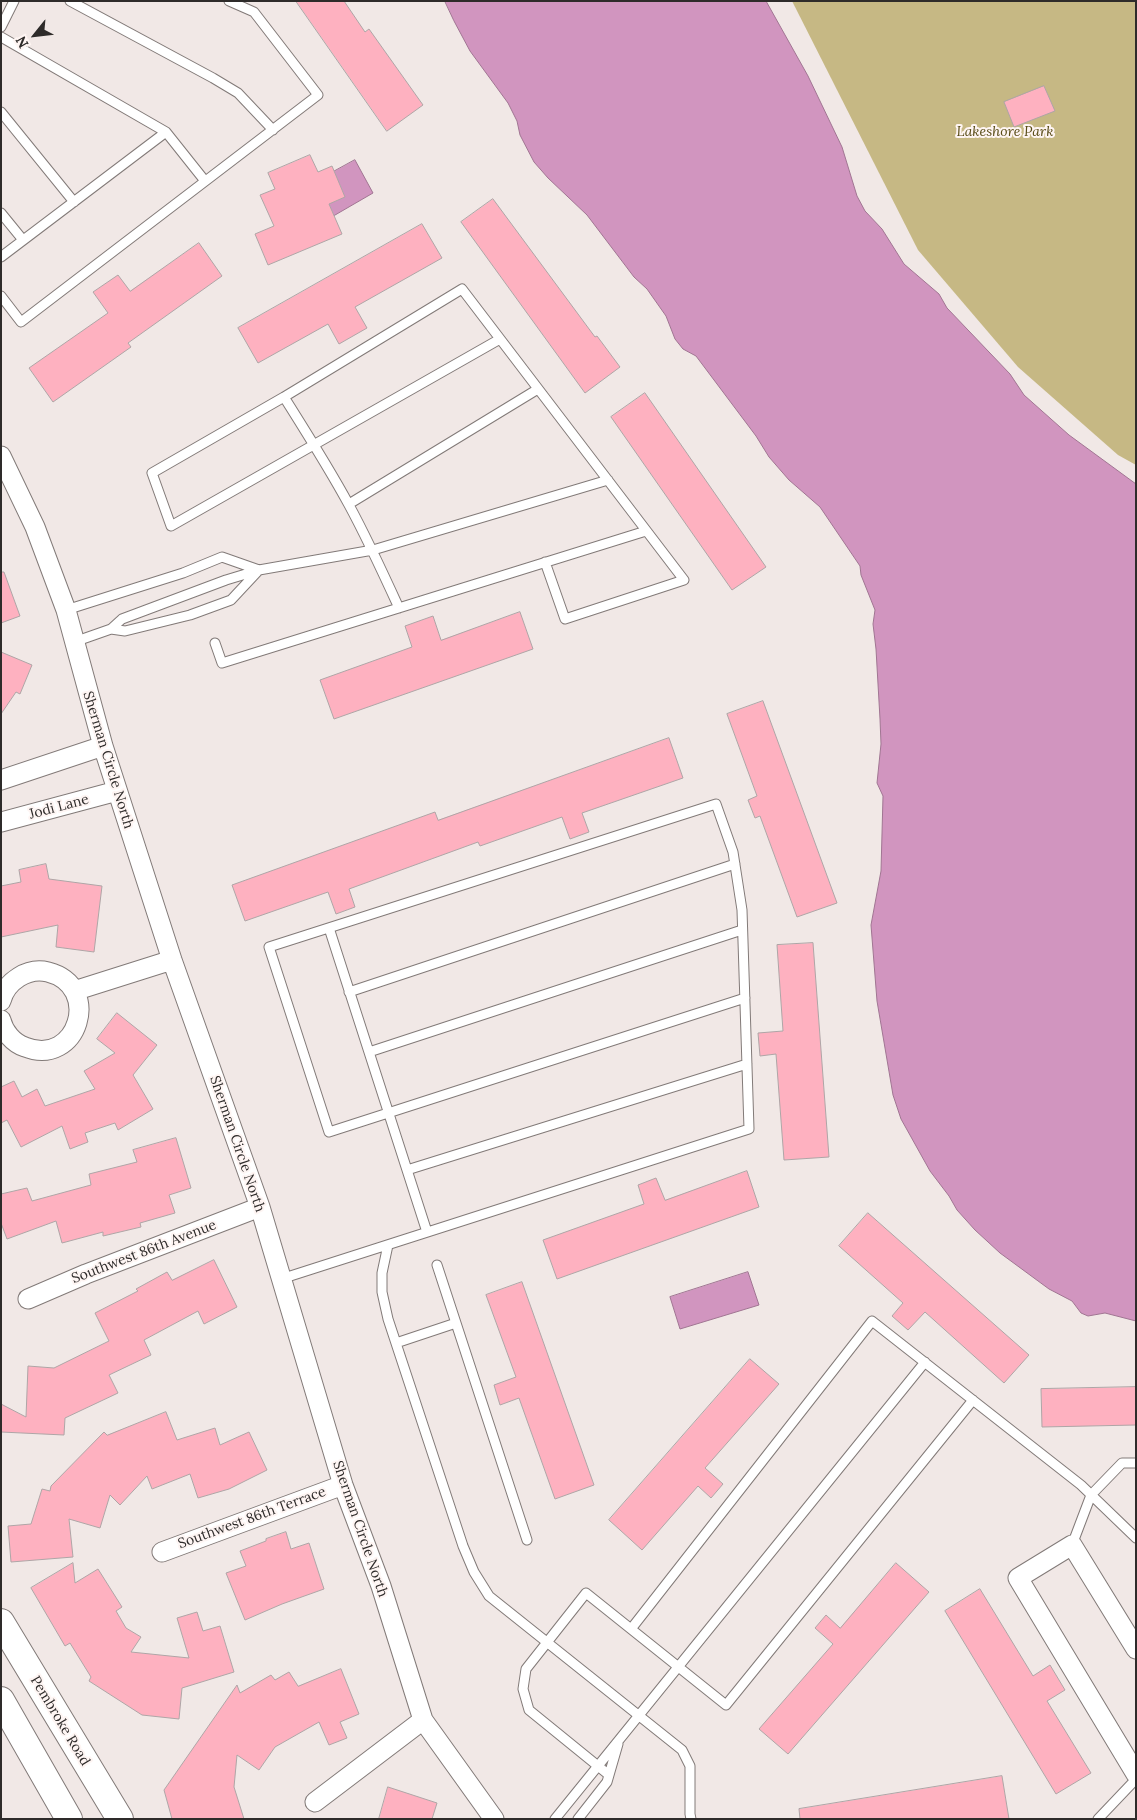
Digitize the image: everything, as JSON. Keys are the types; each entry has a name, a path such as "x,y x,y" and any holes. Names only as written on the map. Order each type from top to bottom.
{"main road":[{"name":"Pembroke Road","path":"1,1622 120,1819"},
{"path":"1,1700 69,1819"}],"street":[{"name":"Sherman Circle North","path":"1,456 35,527 66,610 117,791 172,960 260,1207 343,1485 381,1586 423,1720 494,1819"},
{"path":"1,780 103,746"},
{"name":"Jodi Lane","path":"1,822 117,791"},
{"path":"74,991 172,960"},
{"path":"1,1001 8,986 18,977 30,972 43,971 56,974 66,981 74,991 79,1003 79,1016 76,1028 68,1039 58,1047 46,1051 32,1050 20,1045 9,1037 1,1020"},
{"name":"Southwest 86th Avenue","path":"28,1299 86,1274 260,1207"},
{"name":"Southwest 86th Terrace","path":"162,1552 343,1485"},
{"path":"1136,1649 1072,1546 1018,1578 1136,1774"},
{"path":"315,1802 423,1720"}],"lane":[{"path":"1,27 14,1"},
{"path":"70,1 238,93 273,130"},
{"path":"1,296 21,322 318,95 254,12 230,1"},
{"path":"1,37 166,132 206,181"},
{"path":"1,112 74,202"},
{"path":"1,257 166,132"},
{"path":"1,213 23,240"},
{"path":"500,339 171,526 152,473 284,397 462,289 684,580 565,618 545,562"},
{"path":"349,504 538,389"},
{"path":"284,397 349,504 399,608"},
{"path":"74,642 111,629 122,619 226,580 259,570 372,550 608,480"},
{"path":"215,643 222,663 646,530"},
{"path":"66,610 183,573 222,557 259,570"},
{"path":"111,629 125,631 190,615 231,600 259,570"},
{"path":"281,1279 749,1129 742,910 733,852 716,804 269,947 329,1132 744,998"},
{"path":"349,992 735,864"},
{"path":"329,928 427,1232"},
{"path":"369,1052 742,930"},
{"path":"407,1170 747,1064"},
{"path":"388,1245 382,1273 382,1292 388,1319 463,1546 474,1572 489,1596 682,1750 690,1766 691,1819"},
{"path":"437,1265 527,1540"},
{"path":"631,1629 872,1321 1081,1485 1136,1538"},
{"path":"396,1343 456,1323"},
{"path":"555,1819 925,1362"},
{"path":"609,1774 529,1710 523,1689 526,1669 586,1593 726,1705 973,1400"},
{"path":"1072,1546 1091,1495 1122,1463 1136,1463"},
{"path":"578,1819 607,1782 620,1739"},
{"path":"1098,1819 1136,1778"}],"green space":[{"name":"Lakeshore Park","path":"792,1 1136,1 1136,465 1118,455 1018,367 918,250"}],"shaded area":[{"path":"445,1 766,1 808,76 842,147 857,196 865,211 882,229 904,264 939,294 947,308 1010,374 1024,395 1069,435 1136,484 1136,1321 1105,1313 1088,1316 1081,1313 1072,1301 1049,1289 1000,1253 957,1210 930,1171 901,1119 893,1095 877,1001 871,925 881,871 883,796 877,783 881,744 873,624 875,610 861,575 860,566 820,507 789,480 769,457 756,436 696,356 683,349 675,339 666,316 647,289 634,277 587,215 534,162 520,135 517,121 508,103 470,51"},
{"path":"355,160 373,193 323,222 304,188"},
{"path":"748,1272 759,1305 680,1329 670,1297"}],"building":[{"path":"296,1 344,1 365,32 369,29 423,105 387,131"},
{"path":"1044,86 1055,111 1014,127 1004,102"},
{"path":"310,155 318,172 332,166 345,197 329,204 342,234 268,265 255,234 274,226 260,195 275,189 268,173"},
{"path":"493,199 595,337 597,336 620,367 585,393 461,222"},
{"path":"422,224 442,258 355,307 367,328 339,344 328,324 258,363 238,328"},
{"path":"199,243 222,276 128,343 131,347 53,402 29,368 108,313 93,292 118,275 130,291"},
{"path":"645,393 766,567 732,590 611,417"},
{"path":"1,572 4,572 20,616 1,623"},
{"path":"520,612 533,649 334,719 320,680 412,647 405,626 433,616 441,640"},
{"path":"1,652 32,665 20,694 16,692 1,714"},
{"path":"763,701 837,903 797,917 760,816 755,818 748,800 757,796 727,714"},
{"path":"669,738 683,778 582,813 589,832 570,839 562,817 480,846 478,842 349,889 355,907 336,914 328,892 245,921 232,885 435,812 438,820"},
{"path":"46,864 49,879 102,886 94,952 56,947 58,925 1,937 1,886 21,882 19,870"},
{"path":"813,943 829,1157 784,1160 776,1054 760,1056 758,1033 783,1031 777,945"},
{"path":"117,1013 157,1045 133,1075 153,1109 118,1130 115,1123 85,1133 88,1142 70,1149 62,1126 21,1147 7,1120 1,1123 1,1087 14,1081 22,1097 37,1089 45,1106 95,1089 84,1071 115,1053 97,1039"},
{"path":"176,1138 191,1188 169,1195 175,1213 140,1223 141,1227 103,1236 103,1232 62,1243 56,1221 7,1239 1,1223 1,1194 27,1188 32,1201 91,1185 89,1174 137,1162 133,1150"},
{"path":"747,1171 759,1207 557,1279 543,1240 644,1204 638,1185 656,1178 665,1200"},
{"path":"868,1213 1029,1355 1004,1383 925,1312 908,1330 892,1316 903,1303 839,1246"},
{"path":"214,1260 237,1307 204,1324 198,1311 144,1340 151,1355 109,1375 118,1393 65,1418 64,1435 1,1432 1,1404 26,1417 28,1366 54,1368 109,1341 95,1313 138,1291 136,1289 167,1272 172,1280"},
{"path":"522,1282 594,1485 555,1499 519,1398 500,1405 494,1385 516,1377 486,1295"},
{"path":"750,1359 779,1384 705,1468 723,1484 711,1498 698,1486 642,1550 609,1520"},
{"path":"1136,1387 1136,1425 1042,1427 1041,1389"},
{"path":"166,1412 177,1440 215,1428 220,1445 249,1432 267,1470 229,1489 198,1498 190,1474 152,1489 147,1476 120,1505 110,1495 100,1528 69,1519 73,1557 11,1562 8,1526 31,1524 42,1489 50,1491 51,1486 104,1432 107,1435"},
{"path":"286,1532 291,1549 309,1543 324,1589 245,1620 226,1573 246,1566 240,1551"},
{"path":"73,1563 75,1583 98,1569 122,1607 116,1611 126,1628 141,1637 131,1652 189,1658 177,1618 197,1612 203,1631 220,1626 234,1672 182,1688 179,1719 142,1715 89,1681 91,1677 70,1643 65,1646 31,1588"},
{"path":"896,1563 929,1592 788,1754 759,1729 833,1644 815,1628 826,1615 840,1628"},
{"path":"980,1589 1033,1676 1050,1665 1065,1690 1047,1701 1091,1773 1056,1794 945,1611"},
{"path":"341,1669 359,1714 340,1722 347,1738 329,1745 319,1722 275,1747 259,1770 237,1755 234,1787 244,1819 172,1819 164,1790 237,1685 240,1693 271,1675 275,1680 289,1672 298,1686"},
{"path":"1002,1776 1009,1819 800,1819 799,1809"},
{"path":"388,1787 437,1803 432,1819 379,1819"}]}
